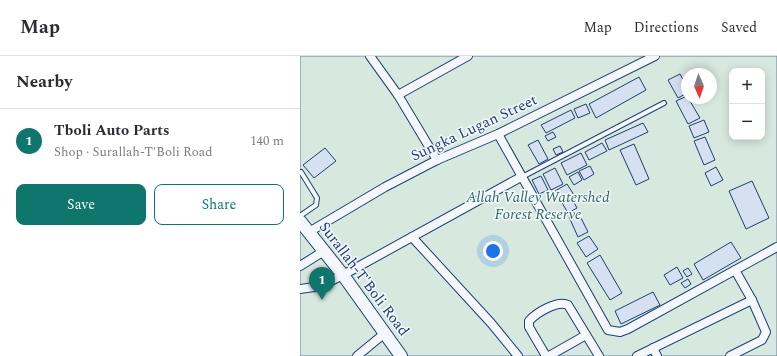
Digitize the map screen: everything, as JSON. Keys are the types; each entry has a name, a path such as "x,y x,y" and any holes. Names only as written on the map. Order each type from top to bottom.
{"main road":[{"name":"Surallah-T'Boli Road","path":"300,221 343,275 401,356"}],"street":[{"path":"370,56 398,96 437,160"},
{"path":"398,96 468,56"},
{"name":"Sungka Lugan Street","path":"309,232 385,187 437,160 498,134 638,60 655,56"},
{"path":"498,134 608,330 620,332 628,329 777,247"},
{"path":"300,289 321,286 343,275 521,177"},
{"path":"412,237 500,333 518,356"},
{"path":"300,266 324,252"},
{"path":"730,356 762,340 765,336 765,328 752,300 735,270"},
{"path":"637,356 752,300"},
{"path":"586,335 548,356 529,327 529,321 558,304 568,304 599,356"},
{"path":"357,356 385,333"},
{"path":"653,348 657,356"}],"lane":[{"path":"521,177 664,103"},
{"path":"300,216 316,205 317,198 301,172"}],"green space":[{"name":"Allah Valley Watershed Forest Reserve","path":"300,56 777,56 777,356 300,356"}],"building":[{"path":"680,74 681,96 678,98 668,80"},
{"path":"639,77 646,90 596,118 589,104"},
{"path":"681,99 681,104 692,104 700,118 688,124 676,101"},
{"path":"586,104 590,113 578,118 574,109"},
{"path":"571,110 575,118 546,133 541,125"},
{"path":"704,120 709,132 694,138 689,126"},
{"path":"643,123 648,132 609,150 605,140"},
{"path":"553,132 556,137 548,141 545,136"},
{"path":"705,137 715,160 704,165 694,141"},
{"path":"538,140 548,159 539,164 528,145"},
{"path":"602,143 607,151 589,160 585,152"},
{"path":"634,144 649,179 636,185 620,150"},
{"path":"560,146 563,152 556,155 553,149"},
{"path":"325,148 336,161 314,178 303,165"},
{"path":"581,153 587,165 567,175 561,163"},
{"path":"590,166 594,174 584,180 579,171"},
{"path":"716,167 723,180 711,186 705,173"},
{"path":"555,168 563,184 551,190 543,174"},
{"path":"578,172 582,180 574,185 569,177"},
{"path":"541,176 548,190 539,194 532,180"},
{"path":"752,181 769,218 746,229 729,191"},
{"path":"567,184 574,195 571,197 577,208 568,213 555,191"},
{"path":"578,212 588,232 578,237 569,217"},
{"path":"589,236 598,249 586,257 577,243"},
{"path":"731,242 741,258 703,280 694,264"},
{"path":"600,255 622,293 610,300 587,263"},
{"path":"677,267 683,278 670,285 664,275"},
{"path":"688,268 692,274 687,277 683,271"},
{"path":"688,279 691,284 685,288 681,283"},
{"path":"653,292 660,305 621,324 615,311"}],"place":[{"name":"Tboli Auto Parts","path":"322,300"}]}
